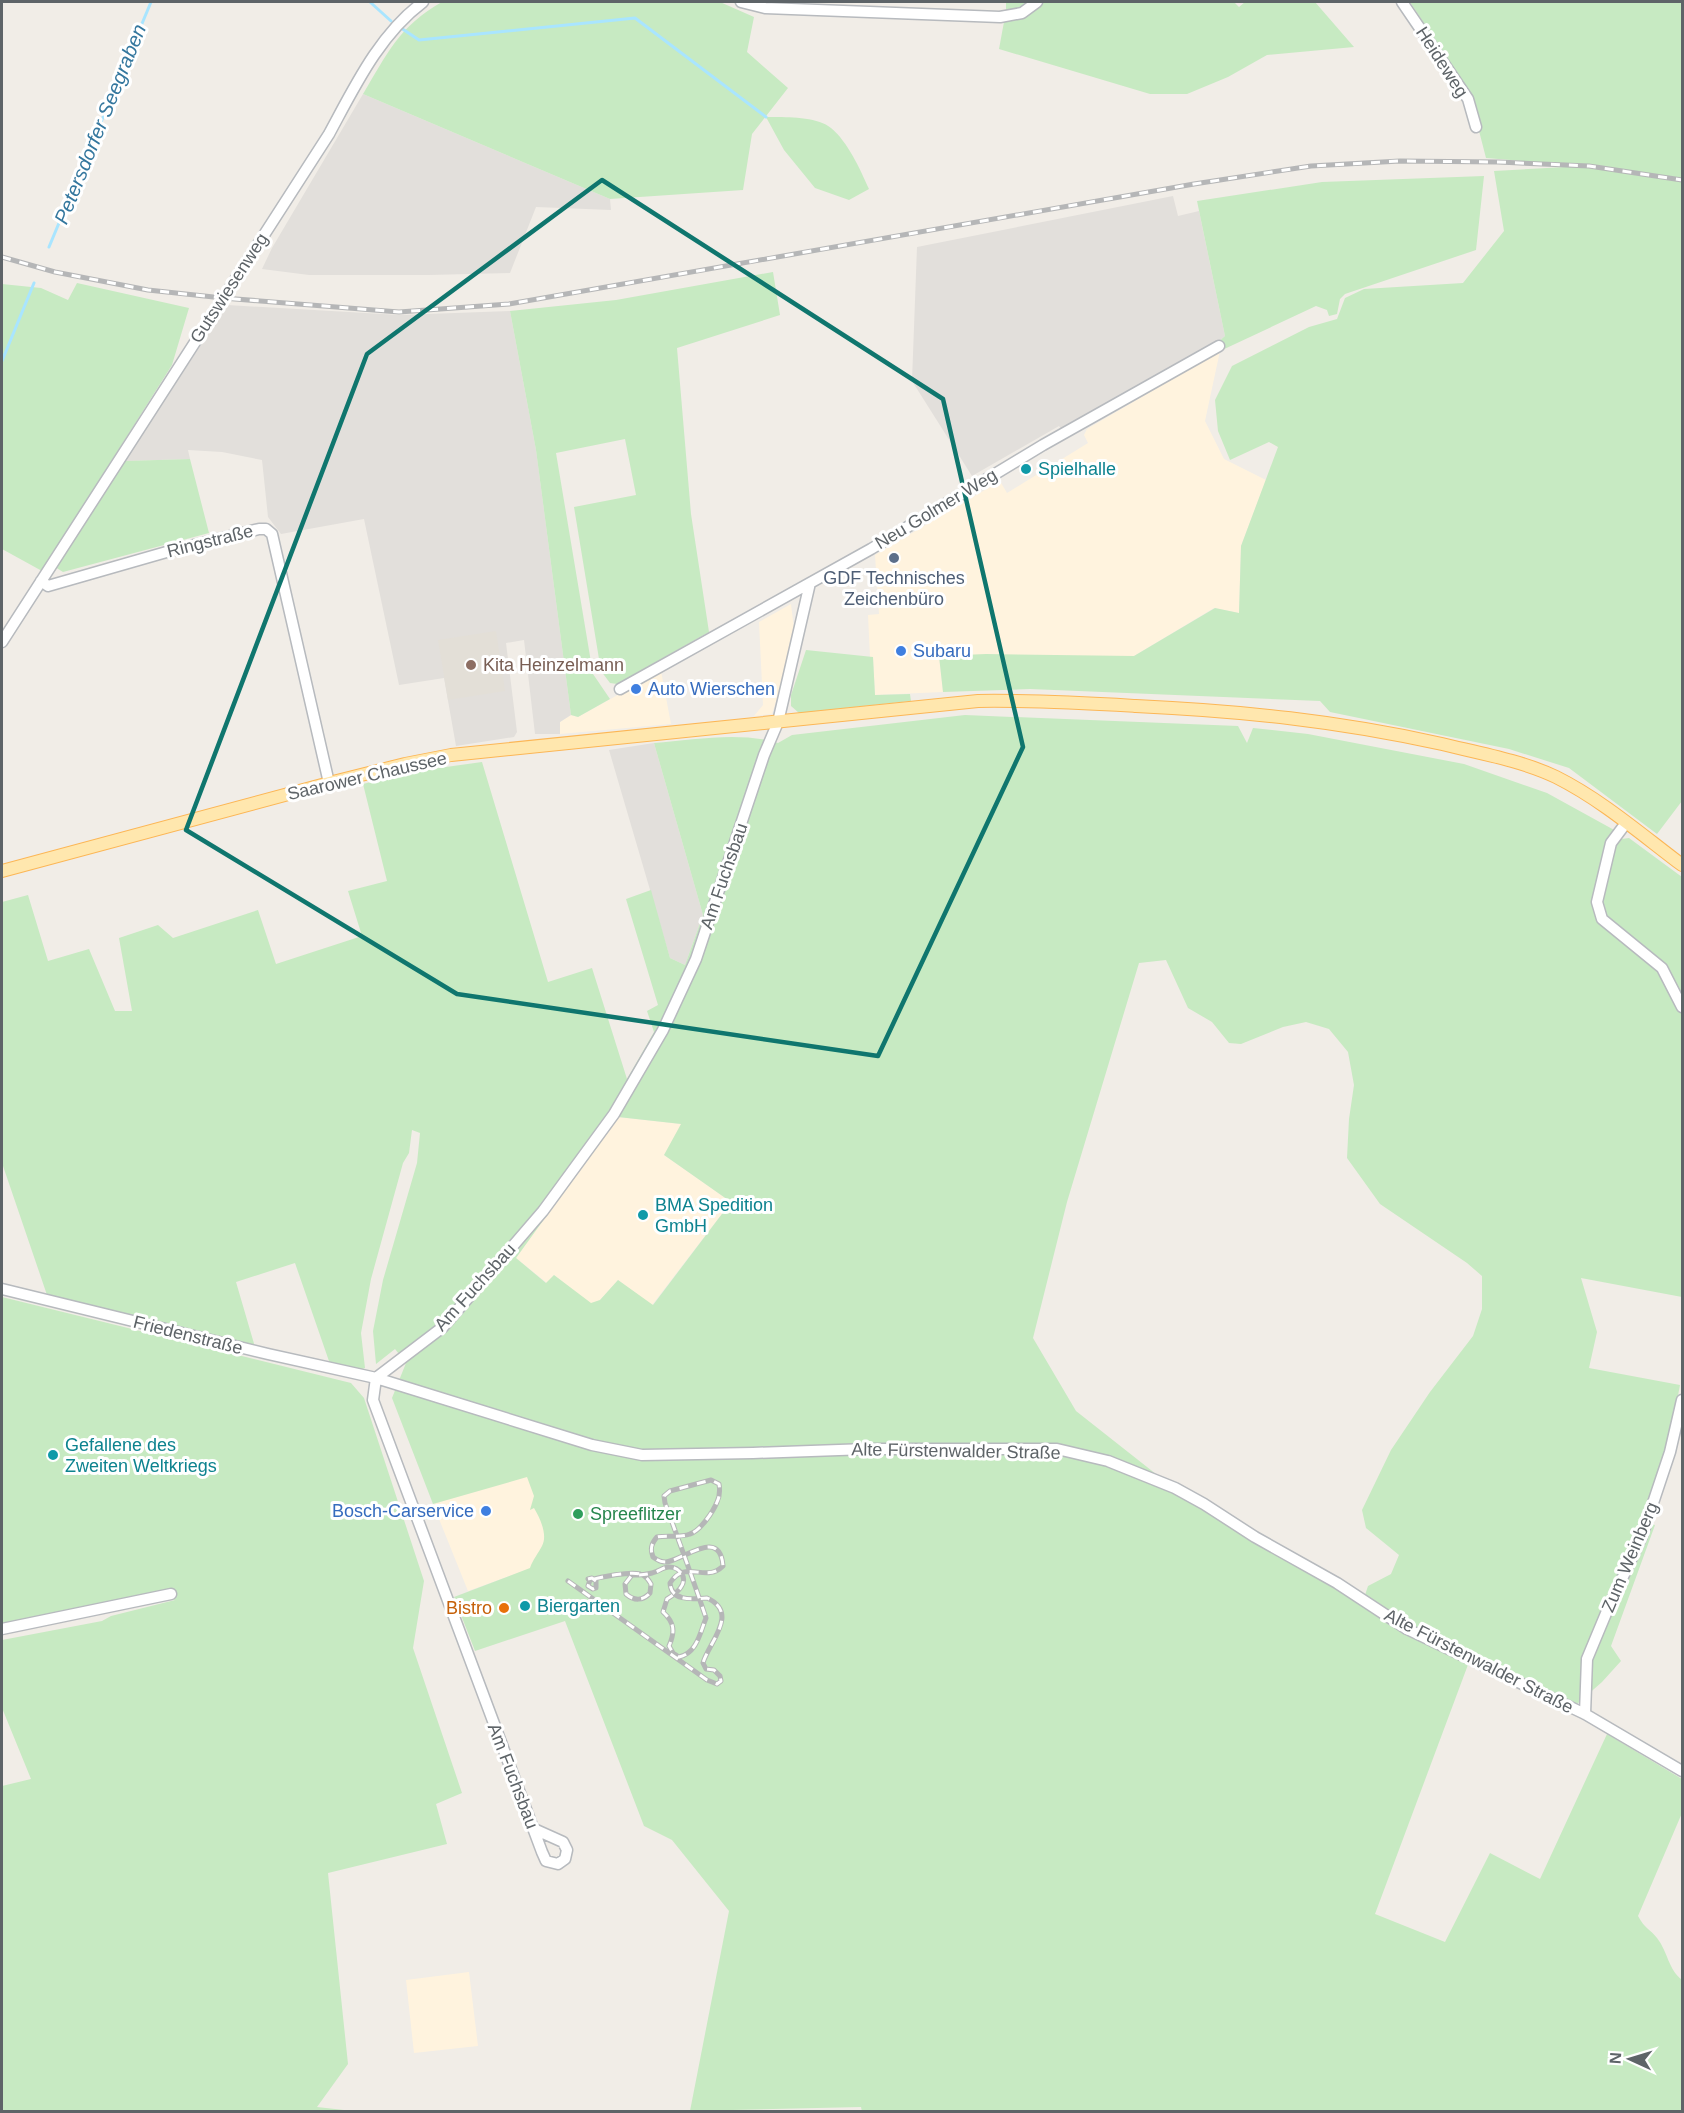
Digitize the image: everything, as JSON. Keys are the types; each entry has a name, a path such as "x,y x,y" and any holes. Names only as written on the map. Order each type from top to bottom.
{"main road":[{"name":"Saarower Chaussee","path":"2,871 329,783 405,764 451,756 978,701 1016,700 1257,713 1395,733 1475,752 1554,776 1576,788 1639,831 1683,865"}],"street":[{"name":"Gutswiesenweg","path":"41,581 329,134 356,83 385,38 408,13 423,2"},
{"path":"741,2 765,8 1000,17 1022,13 1037,2"},
{"name":"Heideweg","path":"1402,2 1468,99 1476,127"},
{"name":"Neu Golmer Weg","path":"620,688 810,583 1043,445 1219,346"},
{"name":"Ringstraße","path":"41,581 48,586 170,551 266,529 272,534 329,783"},
{"path":"2,642 41,581"},
{"path":"778,722 810,583"},
{"name":"Am Fuchsbau","path":"534,1829 563,1842 567,1850 565,1859 558,1863 546,1861 373,1400 376,1378 443,1327 543,1211 620,1104 663,1030 696,959 764,755 778,722"},
{"path":"1626,823 1611,843 1597,902 1602,919 1662,968 1683,1007"},
{"name":"Friedenstraße","path":"2,1289 249,1350 376,1378"},
{"name":"Alte Fürstenwalder Straße","path":"376,1378 592,1445 642,1455 867,1449 1057,1449 1108,1461 1175,1488 1337,1583 1407,1629 1585,1714 1683,1771"},
{"name":"Zum Weinberg","path":"1585,1714 1587,1659 1642,1536 1670,1452 1683,1400"},
{"path":"2,1629 171,1594"}],"highlighted area":[{"path":"602,180 943,399 1023,747 878,1056 457,994 186,830 367,354"}],"shaded area":[{"path":"363,94 610,199 611,210 536,207 510,273 309,275 262,269 272,248"},
{"path":"1173,196 1178,216 1199,211 1225,336 1217,343 1062,430 1059,426 972,476 912,381 917,247"},
{"path":"227,305 400,315 510,311 536,450 571,715 560,722 560,734 535,734 524,640 506,643 517,732 514,737 456,746 444,678 399,685 364,519 281,534 268,517 262,460 222,452 188,450 190,459 125,461"},
{"path":"1220,351 1205,421 1224,459 1266,480 1241,546 1239,613 1214,608 1134,656 939,656 943,692 875,695 868,615 879,614 875,555 1000,481 1007,493 1088,443 1084,435 1087,429"},
{"path":"791,604 794,629 785,672 772,714 754,716 763,705 759,622"},
{"name":"Kita Heinzelmann","path":"496,631 505,691 448,700 438,640"},
{"path":"661,671 671,724 560,734 560,722 571,715 578,717"},
{"path":"654,743 703,915 685,965 670,958 609,750"},
{"path":"618,1117 682,1124 664,1155 731,1202 652,1305 618,1280 600,1300 591,1304 554,1275 547,1283 516,1258"},
{"path":"572,1463 612,1539 468,1591 433,1504"},
{"path":"469,1972 478,2046 414,2053 406,1980"}],"green space":[{"path":"442,2 720,2 754,17 747,52 788,88 752,134 743,190 610,199 363,94 404,31 427,11"},
{"path":"1006,2 1234,2 1239,7 1245,2 1315,2 1354,47 1267,55 1228,77 1187,94 1150,94 999,49"},
{"path":"1410,2 1682,2 1682,801 1657,834 1569,768 1509,749 1330,712 1320,701 1030,689 943,692 939,656 986,654 1134,656 1215,608 1239,613 1241,546 1278,447 1269,442 1230,460 1218,431 1215,400 1232,366 1309,327 1337,319 1345,298 1364,289 1463,283 1504,231 1494,171 1583,166 1486,158 1469,92"},
{"path":"766,117 809,119 831,128 848,148 869,189 849,200 815,188 784,150"},
{"path":"1484,176 1476,250 1345,294 1340,299 1337,314 1329,316 1327,310 1316,306 1220,351 1217,343 1225,336 1197,201 1322,182"},
{"path":"773,272 780,315 677,348 691,514 709,632 617,684 610,683 601,671 574,507 636,495 625,439 556,453 593,674 610,699 578,717 571,715 536,450 510,311 616,300"},
{"path":"77,283 189,308 172,365 42,571 2,549 2,284 41,288 68,300"},
{"path":"190,459 209,533 63,572 55,567 125,461"},
{"path":"806,650 873,657 875,695 910,694 911,701 799,713 791,706 791,695"},
{"path":"965,715 1238,726 1247,743 1253,728 1308,734 1464,764 1547,793 1616,831 1614,840 1629,838 1682,877 1682,1297 1581,1278 1597,1332 1589,1368 1680,1385 1669,1443 1644,1522 1655,1525 1611,1646 1621,1661 1577,1704 1411,1625 1365,1595 1368,1586 1391,1574 1399,1555 1366,1528 1362,1510 1391,1450 1430,1392 1473,1336 1482,1309 1482,1276 1467,1263 1380,1204 1347,1158 1354,1085 1348,1052 1329,1029 1306,1022 1283,1027 1241,1044 1229,1043 1212,1022 1188,1008 1166,960 1139,963 1067,1202 1033,1338 1076,1411 1180,1493 1469,1662 1375,1914 1445,1942 1490,1853 1540,1879 1607,1734 1682,1779 1682,1813 1638,1916 1657,1938 1674,1971 1682,1980 1682,2111 862,2112 861,2107 690,2111 729,1911 672,1840 644,1826 565,1621 475,1651 454,1597 530,1568 544,1542 542,1527 536,1512 534,1508 530,1510 534,1496 527,1477 433,1504 392,1398 406,1363 395,1349 376,1364 373,1331 383,1280 417,1163 420,1133 412,1130 409,1153 403,1163 371,1279 361,1333 365,1368 359,1370 330,1364 295,1263 236,1282 255,1347 47,1295 2,1163 2,902 28,895 48,961 89,949 115,1011 132,1011 119,938 158,925 173,938 258,910 276,964 362,936 348,891 387,881 363,784 410,772 482,762 548,982 592,968 627,1079 654,1032 647,1011 658,1005 626,899 651,890 670,958 685,965 703,915 654,743 732,737 763,739 778,743 792,735","holes":["618,1117 681,1124 664,1155 731,1202 653,1305 618,1280 600,1300 591,1303 554,1275 546,1283 516,1258"]},
{"path":"2,1297 351,1383 364,1398 424,1581 413,1648 462,1793 436,1804 447,1844 328,1873 348,2064 317,2107 353,2111 2,2111 2,1786 31,1779 2,1708 2,1640 102,1621 111,1616 175,1600 152,1595 2,1624"}],"waterway":[{"name":"Petersdorfer Seegraben","path":"49,247 151,2"},
{"name":"Petersdorfer Seegraben","path":"370,2 391,21"},
{"name":"Petersdorfer Seegraben","path":"401,28 419,40 635,18 766,117"},
{"name":"Petersdorfer Seegraben","path":"2,361 34,283"}],"railway":[{"path":"2,257 55,272 148,290 399,312 509,304 1194,184 1311,166 1400,161 1498,162 1589,166 1682,180"},
{"path":"568,1581 707,1680 717,1684 721,1681 720,1676 714,1670 706,1669 703,1663 722,1620 717,1604 707,1598 701,1598 695,1599 689,1599 678,1596 674,1594 670,1583 676,1576 682,1572 689,1571 696,1572 703,1573 709,1573 716,1571 723,1566 720,1555 715,1549 708,1547 691,1552 682,1556 673,1560 664,1562 653,1557 651,1549 657,1537 665,1536 674,1536 678,1536 686,1535 698,1529 715,1506 720,1491 719,1484 711,1480 670,1491 664,1496 665,1503 675,1532 681,1546 686,1560 691,1574 696,1589 701,1603 706,1618 697,1642 685,1655 679,1657 669,1646 673,1628 663,1612 667,1599 673,1595 675,1594 683,1583 683,1576 681,1573 679,1571 669,1567 649,1574 642,1575 632,1575 625,1584 626,1594 638,1599 650,1593 651,1584 647,1578 642,1575 640,1574 623,1574 601,1577 595,1579 590,1580 588,1586 593,1589 596,1588 596,1581 592,1578 588,1579"}],"place":[{"name":"Spielhalle","path":"1026,469"},
{"name":"GDF Technisches Zeichenbüro","path":"894,558"},
{"name":"Subaru","path":"901,651"},
{"name":"Kita Heinzelmann","path":"471,665"},
{"name":"Auto Wierschen","path":"636,689"},
{"name":"BMA Spedition GmbH","path":"643,1215"},
{"name":"Gefallene des Zweiten Weltkriegs","path":"53,1455"},
{"name":"Bosch-Carservice","path":"486,1511"},
{"name":"Spreeflitzer","path":"578,1514"},
{"name":"Biergarten","path":"525,1606"},
{"name":"Bistro","path":"504,1608"}]}
